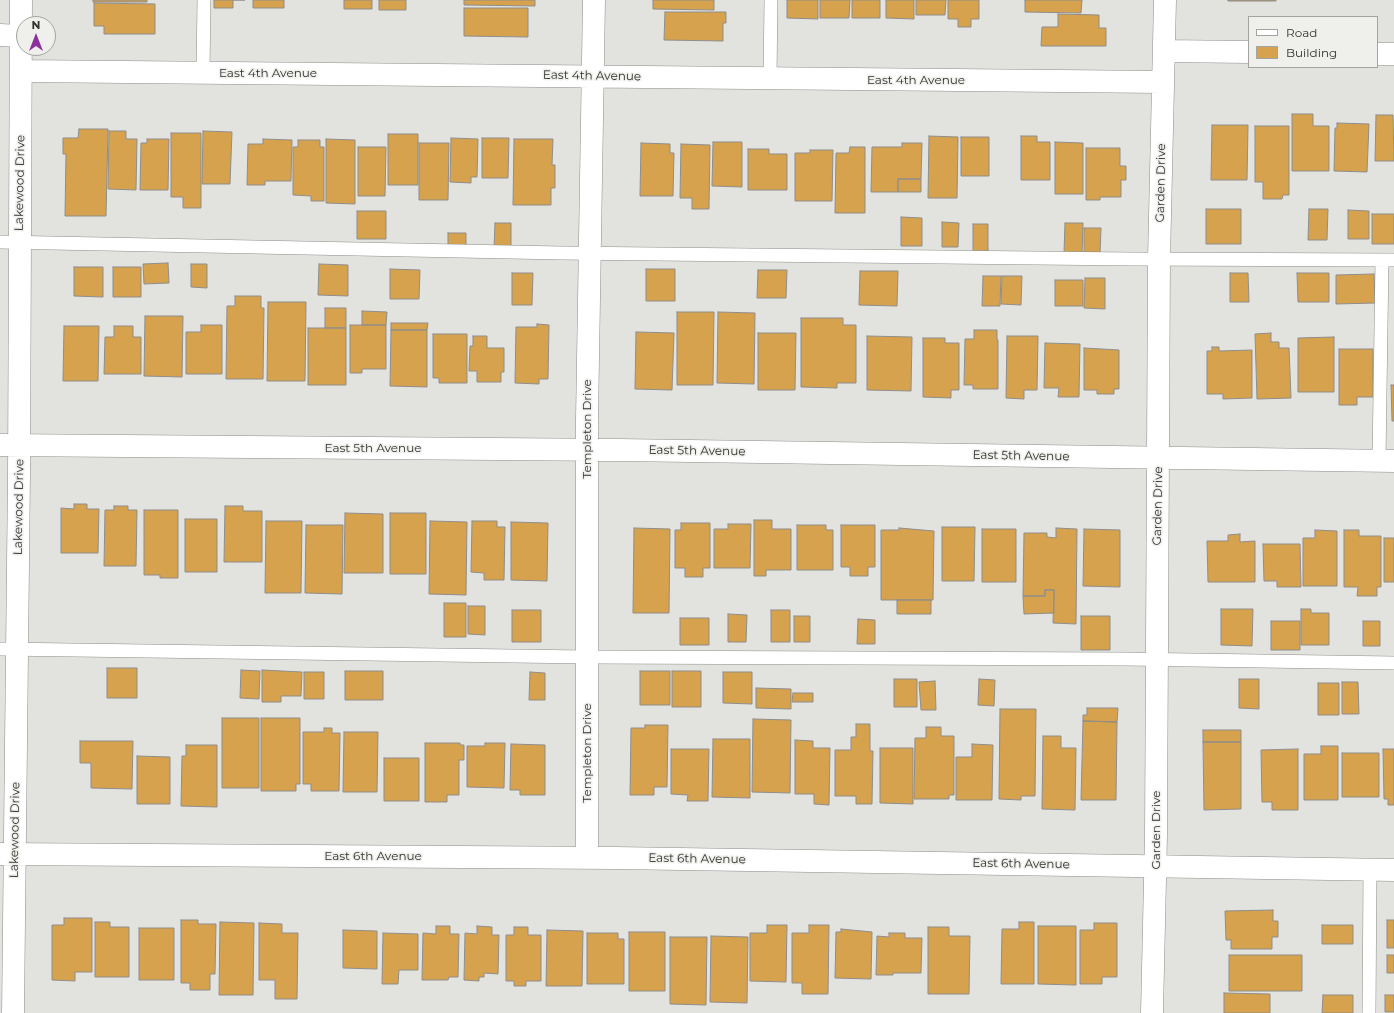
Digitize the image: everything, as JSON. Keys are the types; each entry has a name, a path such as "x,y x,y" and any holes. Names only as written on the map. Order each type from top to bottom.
{"street":[{"name":"Lakewood Drive","path":"13,1013 8,854 10,242 21,71 11,35 21,0"},
{"name":"Templeton Drive","path":"587,858 587,450 594,0"},
{"name":"Garden Drive","path":"1152,1013 1156,866 1159,259 1165,0"},
{"path":"1164,51 1248,52"},
{"path":"1378,54 1394,54"},
{"name":"East 4th Avenue","path":"21,71 1163,82"},
{"name":"East 5th Avenue","path":"10,445 587,450 1386,461"},
{"name":"East 6th Avenue","path":"8,854 587,858 1394,870"}],"lane":[{"path":"203,73 204,0"},
{"path":"770,79 771,0"},
{"path":"10,242 589,253 1388,260 1386,461"},
{"path":"9,649 587,657 1156,660 1394,663"},
{"path":"1369,1013 1370,870"}],"building":[{"path":"93,0 147,0 147,2 93,2"},
{"path":"214,0 233,0 233,8 214,8"},
{"path":"253,0 284,0 284,8 253,8"},
{"path":"344,0 372,0 372,9 344,9"},
{"path":"379,0 406,0 406,10 379,10"},
{"path":"464,0 535,0 535,6 464,5"},
{"path":"653,0 714,0 714,10 653,9"},
{"path":"787,0 818,0 818,19 787,18"},
{"path":"820,0 850,0 849,18 820,18"},
{"path":"852,0 880,0 880,18 852,18"},
{"path":"886,0 914,0 914,19 886,18"},
{"path":"916,0 946,0 945,15 916,15"},
{"path":"948,0 979,0 979,19 971,19 971,27 958,27 958,19 948,19"},
{"path":"1025,0 1082,0 1081,13 1025,12"},
{"path":"1276,0 1276,1 1228,1"},
{"path":"94,3 155,4 155,34 104,34 104,26 94,26"},
{"path":"464,8 528,8 528,37 464,36"},
{"path":"665,12 726,12 726,23 723,23 723,41 664,40"},
{"path":"1058,14 1099,15 1099,28 1106,28 1106,46 1041,46 1042,27 1058,27"},
{"path":"1292,114 1313,114 1313,126 1329,126 1329,171 1292,171"},
{"path":"1376,115 1393,115 1394,161 1375,161"},
{"path":"1337,123 1369,124 1367,172 1334,171 1335,128 1337,128"},
{"path":"1212,125 1248,125 1247,180 1211,180"},
{"path":"1255,126 1289,126 1289,195 1283,195 1282,199 1263,199 1263,182 1255,182"},
{"path":"79,129 108,129 106,216 65,216 66,154 63,154 63,138 78,138"},
{"path":"109,131 126,131 126,139 137,139 136,190 108,189"},
{"path":"203,131 232,132 230,184 202,184"},
{"path":"171,133 201,133 201,208 183,208 183,197 171,197"},
{"path":"388,134 418,134 418,185 388,185"},
{"path":"929,136 958,137 957,198 928,198"},
{"path":"1021,136 1037,136 1037,142 1050,142 1050,180 1021,180"},
{"path":"961,137 989,137 989,176 961,176"},
{"path":"451,138 478,139 477,177 471,177 471,183 450,182"},
{"path":"482,138 509,138 508,178 482,178"},
{"path":"147,139 169,139 168,190 140,190 141,143 147,143"},
{"path":"263,139 292,140 291,181 265,181 265,185 247,185 248,144 263,144"},
{"path":"326,139 355,140 355,204 326,203"},
{"path":"514,139 553,139 552,165 555,165 555,188 551,188 551,205 513,205"},
{"path":"298,140 320,140 320,147 324,147 324,201 311,201 311,196 293,195 293,147 298,147"},
{"path":"713,142 742,142 742,187 712,186"},
{"path":"1055,142 1083,143 1083,194 1055,194"},
{"path":"419,143 449,143 448,200 419,200"},
{"path":"641,143 670,144 670,153 674,153 673,196 640,196"},
{"path":"902,143 922,143 921,179 898,179 898,192 871,192 872,147 902,147"},
{"path":"681,144 710,145 709,209 692,209 692,198 680,198"},
{"path":"358,147 386,147 385,196 358,196"},
{"path":"850,147 865,147 865,213 835,213 836,153 849,153"},
{"path":"1086,148 1120,148 1120,166 1126,166 1126,180 1121,180 1121,197 1100,197 1100,200 1086,200"},
{"path":"748,149 769,149 769,154 787,154 787,190 748,190"},
{"path":"810,150 833,150 832,201 795,201 795,153 810,153"},
{"path":"898,179 921,179 921,192 898,192"},
{"path":"1206,209 1241,209 1241,244 1206,244"},
{"path":"1309,209 1328,209 1327,240 1308,240"},
{"path":"1348,210 1369,211 1369,239 1348,239"},
{"path":"357,211 386,211 386,239 357,239"},
{"path":"1372,214 1394,214 1394,244 1372,244"},
{"path":"901,217 922,218 922,246 901,246"},
{"path":"942,222 959,223 958,247 942,247"},
{"path":"495,223 511,223 511,248 494,248"},
{"path":"1065,223 1083,223 1082,254 1064,253"},
{"path":"973,224 988,224 988,251 973,251"},
{"path":"1084,228 1101,228 1100,254 1084,254"},
{"path":"448,233 466,233 466,246 448,246"},
{"path":"168,263 169,283 144,284 143,264"},
{"path":"191,264 207,264 207,288 191,287"},
{"path":"319,264 348,265 348,296 318,295"},
{"path":"74,267 103,267 103,297 74,296"},
{"path":"113,267 141,267 141,297 113,297"},
{"path":"390,269 420,270 419,299 390,299"},
{"path":"646,269 675,269 675,301 646,301"},
{"path":"758,270 787,270 786,298 757,298"},
{"path":"860,271 898,271 897,306 859,305"},
{"path":"512,273 533,273 532,305 512,305"},
{"path":"1230,273 1248,273 1249,302 1230,302"},
{"path":"1297,273 1329,273 1329,302 1298,302"},
{"path":"1374,274 1375,303 1336,304 1336,275"},
{"path":"983,276 1001,276 1000,306 982,306"},
{"path":"1002,276 1022,276 1021,305 1001,304"},
{"path":"1085,278 1105,278 1105,309 1084,308"},
{"path":"1055,280 1083,280 1083,306 1055,306"},
{"path":"235,296 261,296 261,308 264,308 263,379 226,379 227,306 235,306"},
{"path":"268,302 306,302 305,381 267,381"},
{"path":"325,308 346,308 346,328 325,328"},
{"path":"362,311 387,312 386,325 362,325"},
{"path":"677,312 714,312 713,385 677,385"},
{"path":"718,312 755,313 754,384 717,383"},
{"path":"145,316 183,316 182,377 144,376"},
{"path":"801,318 843,318 843,325 856,325 856,383 837,383 837,388 801,387"},
{"path":"391,323 428,323 427,330 391,330"},
{"path":"537,324 549,325 548,379 539,379 539,384 515,383 516,327 537,327"},
{"path":"201,325 222,325 222,374 186,374 186,332 201,332"},
{"path":"350,325 386,325 386,369 362,369 362,373 350,373"},
{"path":"64,326 99,326 98,381 63,381"},
{"path":"114,326 133,326 133,337 141,337 141,374 104,374 105,337 114,337"},
{"path":"308,328 346,328 346,385 308,385"},
{"path":"391,330 427,330 427,387 390,386"},
{"path":"974,330 997,330 998,389 973,389 973,385 964,385 965,339 974,339"},
{"path":"636,332 674,333 672,390 635,389"},
{"path":"758,333 796,333 795,390 758,390"},
{"path":"1271,333 1271,342 1279,342 1279,348 1289,348 1291,398 1257,399 1255,334"},
{"path":"433,334 467,334 467,383 439,383 439,378 433,378"},
{"path":"473,336 487,336 487,348 504,348 504,372 501,372 501,382 477,382 477,371 469,371 470,346 473,346"},
{"path":"867,336 912,337 911,391 867,390"},
{"path":"1007,336 1038,336 1037,390 1024,390 1024,399 1006,398"},
{"path":"1334,337 1334,392 1298,392 1298,338"},
{"path":"923,338 945,338 945,343 959,343 959,390 951,390 951,398 923,397"},
{"path":"1045,343 1080,344 1079,397 1058,397 1059,388 1044,388"},
{"path":"1212,347 1219,347 1219,351 1252,350 1252,398 1223,399 1223,394 1207,394 1207,351 1212,351"},
{"path":"1084,348 1119,350 1119,389 1114,389 1114,394 1097,394 1097,390 1084,390"},
{"path":"1339,349 1373,349 1373,397 1357,397 1357,405 1339,405"},
{"path":"1391,385 1394,385 1394,421 1392,421"},
{"path":"74,504 87,504 87,509 99,509 98,553 61,553 61,508 74,509"},
{"path":"114,506 128,506 128,510 137,510 136,566 104,566 105,510 114,510"},
{"path":"225,506 243,506 243,511 262,511 262,562 224,562"},
{"path":"144,510 178,510 178,578 160,578 160,575 144,575"},
{"path":"345,513 383,514 383,573 344,573"},
{"path":"390,513 426,513 426,574 390,574"},
{"path":"185,519 217,519 217,572 185,572"},
{"path":"754,520 772,520 772,529 791,529 791,570 766,570 766,576 754,576"},
{"path":"266,521 302,521 301,593 265,593"},
{"path":"430,521 467,522 466,595 429,594"},
{"path":"472,521 497,521 497,527 505,527 504,580 484,580 484,573 471,572"},
{"path":"511,522 548,523 547,581 511,580"},
{"path":"681,523 710,523 710,568 703,568 703,577 685,577 685,568 675,568 675,530 681,530"},
{"path":"728,524 751,524 750,568 714,568 714,529 728,529"},
{"path":"306,525 343,525 342,594 305,593"},
{"path":"797,525 826,525 826,530 833,530 833,570 797,570"},
{"path":"841,525 875,525 875,567 868,567 868,576 850,576 850,567 841,567"},
{"path":"942,527 975,527 974,581 942,581"},
{"path":"634,528 670,529 669,613 633,613"},
{"path":"899,528 934,531 933,600 881,600 881,530 899,530"},
{"path":"1056,528 1077,529 1076,624 1053,623 1054,590 1045,590 1045,596 1023,596 1024,533 1047,533 1047,537 1056,538"},
{"path":"982,529 1016,529 1016,582 982,582"},
{"path":"1084,529 1120,530 1120,587 1083,586"},
{"path":"1315,530 1337,531 1337,586 1303,586 1303,538 1315,538"},
{"path":"1344,530 1359,530 1359,536 1381,536 1381,587 1377,587 1377,596 1357,596 1358,587 1344,587"},
{"path":"1240,534 1240,542 1255,541 1255,582 1208,582 1207,541 1228,541 1228,535"},
{"path":"1384,538 1394,538 1394,582 1384,582"},
{"path":"1263,544 1300,544 1301,587 1277,587 1277,581 1264,581"},
{"path":"1045,590 1054,590 1054,613 1024,614 1023,596 1045,596"},
{"path":"897,600 931,600 931,614 897,614"},
{"path":"444,603 466,603 466,637 444,637"},
{"path":"468,606 485,606 485,635 468,634"},
{"path":"1221,609 1253,609 1252,646 1221,645"},
{"path":"1301,609 1311,609 1311,613 1329,613 1329,645 1301,645"},
{"path":"512,610 541,610 541,642 512,642"},
{"path":"771,610 790,610 790,642 771,642"},
{"path":"728,614 747,615 746,642 728,642"},
{"path":"794,616 810,616 810,642 794,642"},
{"path":"1081,616 1110,616 1110,650 1081,650"},
{"path":"680,618 709,618 709,645 680,645"},
{"path":"858,619 875,620 875,644 857,644"},
{"path":"1271,621 1300,621 1300,650 1271,650"},
{"path":"1363,621 1380,621 1380,646 1363,646"},
{"path":"107,668 137,668 137,698 107,698"},
{"path":"241,670 260,671 259,699 240,698"},
{"path":"262,670 302,672 301,696 281,696 281,702 262,702"},
{"path":"345,671 383,671 383,700 345,700"},
{"path":"640,671 670,671 670,705 640,705"},
{"path":"672,671 701,671 701,707 672,707"},
{"path":"304,672 324,672 324,699 304,699"},
{"path":"530,672 545,673 545,700 529,700"},
{"path":"723,672 752,672 752,704 723,703"},
{"path":"894,679 917,679 917,707 894,707"},
{"path":"979,679 995,680 994,706 978,705"},
{"path":"1239,679 1259,679 1259,709 1239,708"},
{"path":"935,681 936,710 921,710 919,682"},
{"path":"1342,682 1358,682 1359,714 1342,714"},
{"path":"1318,683 1339,683 1339,715 1318,715"},
{"path":"756,688 791,689 791,709 756,708"},
{"path":"793,693 813,693 813,702 792,702"},
{"path":"1087,708 1118,708 1117,722 1083,721 1083,715 1087,715"},
{"path":"1000,709 1036,709 1035,796 1021,796 1021,800 999,799"},
{"path":"222,718 259,718 259,788 222,788"},
{"path":"261,718 300,718 300,784 296,784 296,791 261,791"},
{"path":"753,719 791,720 790,793 752,792"},
{"path":"1083,721 1117,722 1116,800 1081,800"},
{"path":"856,724 870,724 870,751 873,751 872,804 856,804 856,796 835,796 835,750 851,750 851,737 856,737"},
{"path":"645,725 668,725 667,787 654,787 654,795 630,795 631,728 645,728"},
{"path":"926,727 941,727 941,736 954,736 954,795 949,795 949,799 914,799 915,738 926,738"},
{"path":"324,728 332,728 332,733 340,733 339,791 311,791 311,784 303,784 303,732 324,732"},
{"path":"1203,730 1241,730 1241,742 1203,742"},
{"path":"344,732 378,732 377,792 343,792"},
{"path":"1043,736 1061,736 1061,748 1076,748 1075,810 1042,809"},
{"path":"713,739 750,739 750,798 712,797"},
{"path":"795,740 813,741 813,748 830,748 829,805 814,804 814,794 795,794"},
{"path":"80,741 133,741 132,789 91,788 91,763 80,763"},
{"path":"1203,742 1241,742 1241,809 1204,810"},
{"path":"425,743 460,743 460,745 464,745 464,760 459,760 459,795 447,795 447,802 425,802"},
{"path":"485,743 505,743 504,788 467,787 467,746 485,746"},
{"path":"511,744 545,745 545,795 520,795 520,790 510,790"},
{"path":"972,744 993,745 992,800 956,800 956,757 972,757"},
{"path":"186,745 217,745 217,807 181,806 182,756 186,756"},
{"path":"1321,746 1338,746 1338,800 1304,800 1304,754 1321,754"},
{"path":"880,748 913,748 913,804 880,803"},
{"path":"671,749 709,749 708,801 687,801 688,795 671,794"},
{"path":"1298,749 1298,810 1272,810 1272,802 1262,802 1261,750"},
{"path":"1383,749 1394,749 1394,805 1388,805 1388,799 1384,799"},
{"path":"1342,753 1379,753 1379,797 1342,797"},
{"path":"137,756 170,757 170,804 137,804"},
{"path":"384,758 419,758 419,801 384,801"},
{"path":"1273,910 1273,921 1278,921 1278,937 1272,937 1272,949 1231,949 1231,940 1226,940 1225,911"},
{"path":"64,918 92,918 92,972 75,972 75,981 52,980 52,925 64,925"},
{"path":"181,920 198,920 198,924 216,924 215,974 210,974 210,990 190,990 190,983 181,983"},
{"path":"1387,920 1394,920 1394,948 1387,948"},
{"path":"95,922 110,922 110,927 129,927 129,977 95,977"},
{"path":"220,922 254,923 253,995 219,995"},
{"path":"1019,922 1034,922 1034,984 1001,984 1002,929 1019,929"},
{"path":"259,923 282,924 282,933 298,933 297,999 275,999 275,980 259,980"},
{"path":"1094,923 1117,923 1117,977 1102,977 1102,984 1080,984 1080,930 1094,930"},
{"path":"767,925 787,925 786,982 750,981 750,933 767,933"},
{"path":"809,925 829,925 828,994 802,994 802,983 792,983 792,933 809,933"},
{"path":"1322,925 1353,925 1353,944 1322,944"},
{"path":"436,926 450,926 450,934 459,934 458,977 449,977 448,980 422,980 423,933 436,934"},
{"path":"477,926 492,927 492,935 499,935 498,974 484,973 484,977 479,977 479,981 464,980 465,933 477,934"},
{"path":"1038,926 1076,926 1076,985 1038,984"},
{"path":"514,927 528,927 528,935 541,935 541,981 526,981 526,986 514,986 514,981 506,981 506,935 514,935"},
{"path":"928,927 949,927 949,936 970,936 969,994 928,994"},
{"path":"139,928 174,928 174,980 139,980"},
{"path":"841,929 872,932 871,979 835,978 836,932 841,932"},
{"path":"343,930 377,931 377,969 343,968"},
{"path":"547,930 583,931 582,986 546,986"},
{"path":"629,932 665,932 665,991 629,991"},
{"path":"383,933 418,934 418,970 399,970 398,984 382,984"},
{"path":"587,933 618,933 618,939 624,939 624,984 587,984"},
{"path":"889,933 905,933 905,938 922,938 921,973 893,973 893,975 876,975 877,936 889,937"},
{"path":"711,936 748,937 747,1003 710,1002"},
{"path":"670,937 707,937 706,1005 670,1004"},
{"path":"1229,955 1302,955 1302,991 1229,991"},
{"path":"1387,955 1394,955 1394,973 1387,973"},
{"path":"1224,993 1270,994 1270,1013 1224,1013"},
{"path":"1323,995 1353,995 1353,1013 1322,1013"},
{"path":"1385,995 1394,995 1394,1012 1385,1012"}]}
